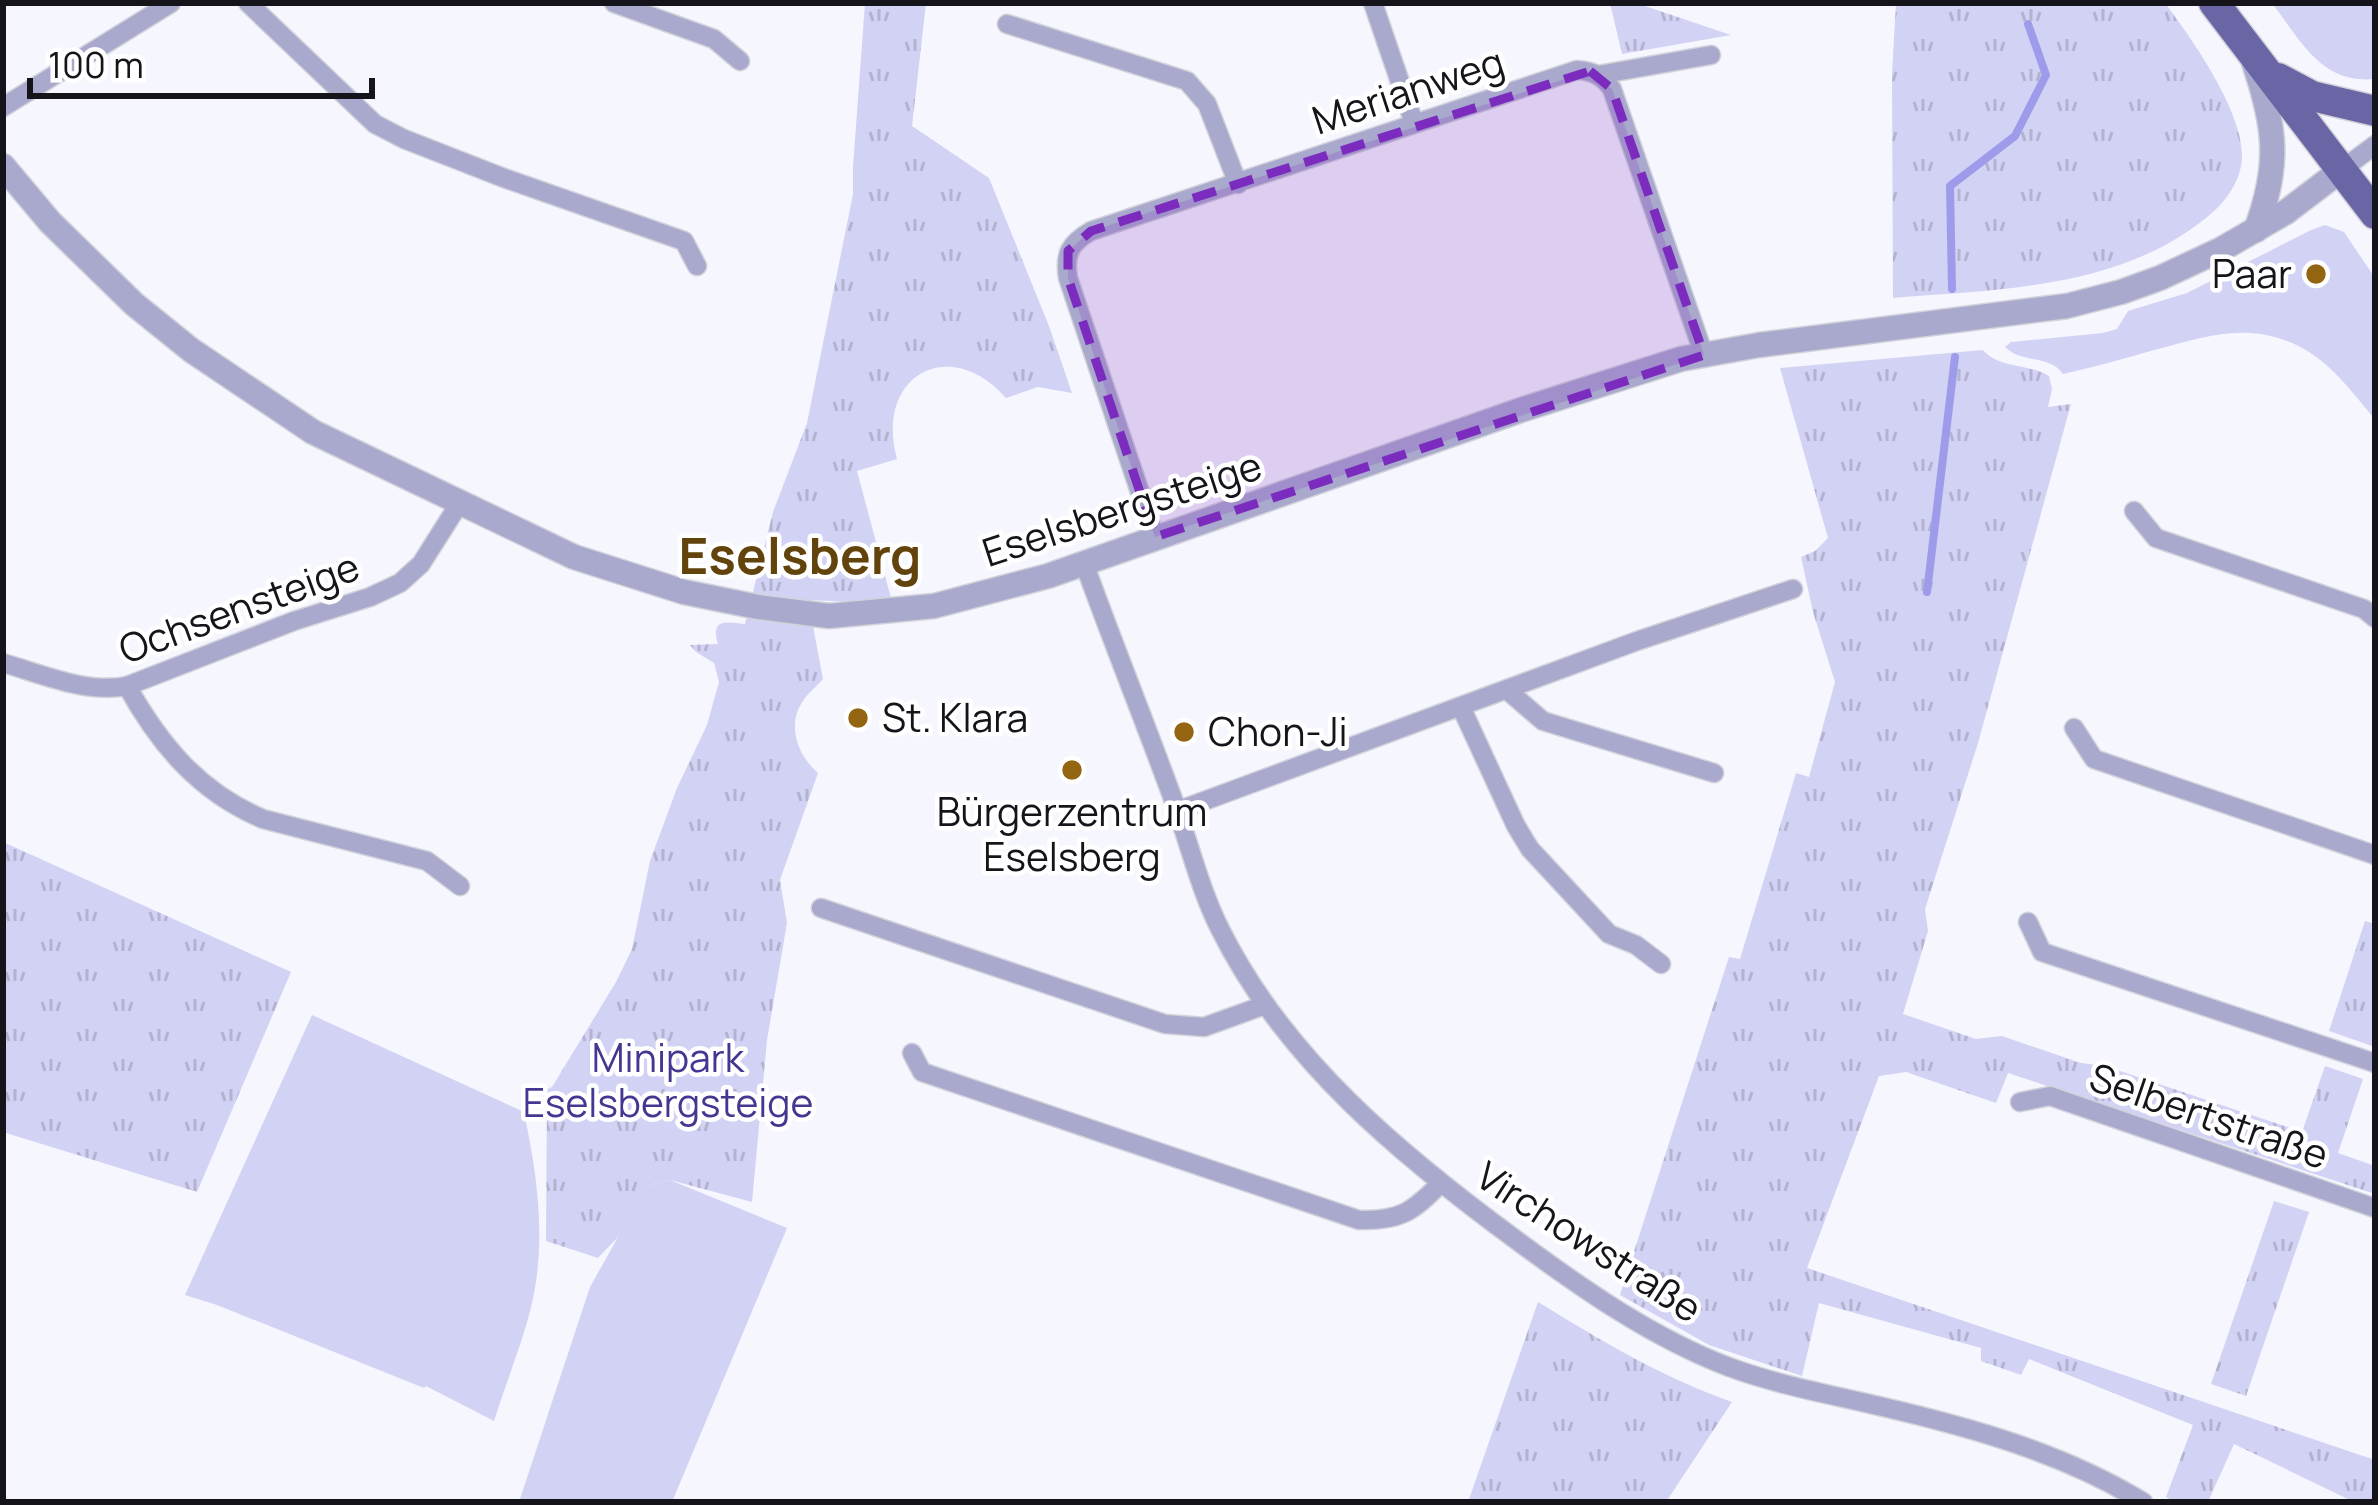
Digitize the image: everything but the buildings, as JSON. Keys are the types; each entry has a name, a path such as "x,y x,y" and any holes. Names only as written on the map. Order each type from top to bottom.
{"main road":[{"path":"2214,3 2375,214"},
{"path":"2258,61 2312,95 2375,111"}],"street":[{"path":"3,107 171,3"},
{"path":"248,3 376,124 504,178 684,241 697,266"},
{"path":"614,3 714,39 740,61"},
{"path":"1372,3 1414,123"},
{"path":"1007,24 1187,81 1207,104 1238,184"},
{"name":"Merianweg","path":"1155,537 1068,278 1066,262 1074,241 1091,231 1577,70 1598,75 1711,55"},
{"path":"2256,230 2269,196 2274,153 2258,61"},
{"path":"1598,75 1612,89 1704,355"},
{"path":"2341,170 2375,145"},
{"name":"Eselsbergsteige","path":"3,166 50,222 134,304 191,350 313,432 574,556 684,592 758,607 844,616 934,606 1048,576 1521,410 1681,359 1878,328 2068,306 2160,278 2256,230 2341,170"},
{"name":"Ochsensteige","path":"3,663 94,688 128,686 400,583 422,564 459,504"},
{"path":"2134,511 2156,538 2364,608 2375,618"},
{"name":"Virchowstraße","path":"1084,563 1220,930 1265,1005 1324,1076 1440,1184 1616,1309 1729,1367 2032,1449 2143,1502"},
{"path":"1177,811 1637,641 1792,589"},
{"path":"128,686 172,756 243,811 427,861 460,886"},
{"path":"1507,690 1543,721 1714,773"},
{"path":"1461,707 1530,849 1609,934 1636,945 1660,964"},
{"path":"2074,728 2094,759 2375,855"},
{"path":"821,908 1166,1024 1204,1027 1265,1005"},
{"path":"2028,922 2042,952 2375,1063"},
{"path":"912,1053 922,1072 1359,1220 1400,1217 1440,1184"},
{"name":"Selbertstraße","path":"2020,1102 2050,1096 2375,1208"}],"highlighted area":[{"path":"1590,71 1612,89 1704,355 1155,537 1068,278 1068,251 1091,231"}],"green space":[{"name":"Minipark Eselsbergsteige","path":"865,3 926,3 912,126 989,178 1072,393 1038,387 1006,398 984,379 962,369 941,367 922,373 896,405 897,459 857,471 891,598 808,600 823,679 798,710 795,730 800,749 818,773 780,880 787,923 767,1040 752,1202 670,1180 644,1186 634,1197 618,1237 598,1258 546,1241 547,1089 632,949 650,861 707,725 719,682 714,663 690,645 718,644 718,626 745,624 773,512 807,423 853,194"},
{"path":"1610,3 1636,3 1731,35 1622,54"},
{"path":"1896,3 2165,3 2214,76 2234,119 2242,157 2235,183 2213,212 2172,241 2097,272 2016,287 1893,298"},
{"path":"2272,3 2375,3 2375,79 2356,79 2326,67"},
{"path":"2325,225 2344,232 2375,278 2375,419 2318,359 2270,336 2213,335 2063,374 2005,347 2011,342 2117,329 2128,311 2187,293"},
{"path":"1983,350 1997,360 2049,376 2048,407 2071,404 1978,743 1925,909 1928,931 1903,1014 1976,1039 2002,1036 2081,1063 2105,1066 2302,1132 2325,1066 2363,1079 2338,1153 2375,1166 2375,1194 2008,1073 1996,1103 1906,1072 1879,1076 1807,1268 2375,1460 2375,1502 2354,1502 2234,1444 2208,1502 2175,1502 2166,1497 2193,1425 2029,1359 2021,1375 1981,1361 1981,1348 1819,1303 1802,1376 1709,1345 1620,1295 1729,957 1740,959 1796,773 1809,777 1835,682 1801,557 1828,538 1780,368"},
{"path":"3,842 291,972 197,1192 3,1132"},
{"path":"2365,921 2375,924 2375,1047 2329,1031"},
{"path":"312,1015 524,1112 538,1199 538,1266 527,1321 494,1421 426,1386 185,1295"},
{"path":"670,1180 787,1228 672,1502 519,1502 590,1287 618,1237 633,1197 644,1186"},
{"path":"2274,1201 2309,1212 2246,1396 2211,1384"},
{"path":"1538,1302 1657,1370 1732,1402 1666,1502 1468,1502"}],"waterway":[{"path":"1952,289 1950,186 2015,136 2046,75 2028,24"},
{"path":"1927,592 1955,357"}],"place":[{"name":"Paar","path":"2316,274"},
{"name":"St. Klara","path":"858,718"},
{"name":"Chon-Ji","path":"1184,732"},
{"name":"Bürgerzentrum Eselsberg","path":"1072,770"}],"district":[{"name":"Eselsberg","path":"800,556"}]}
